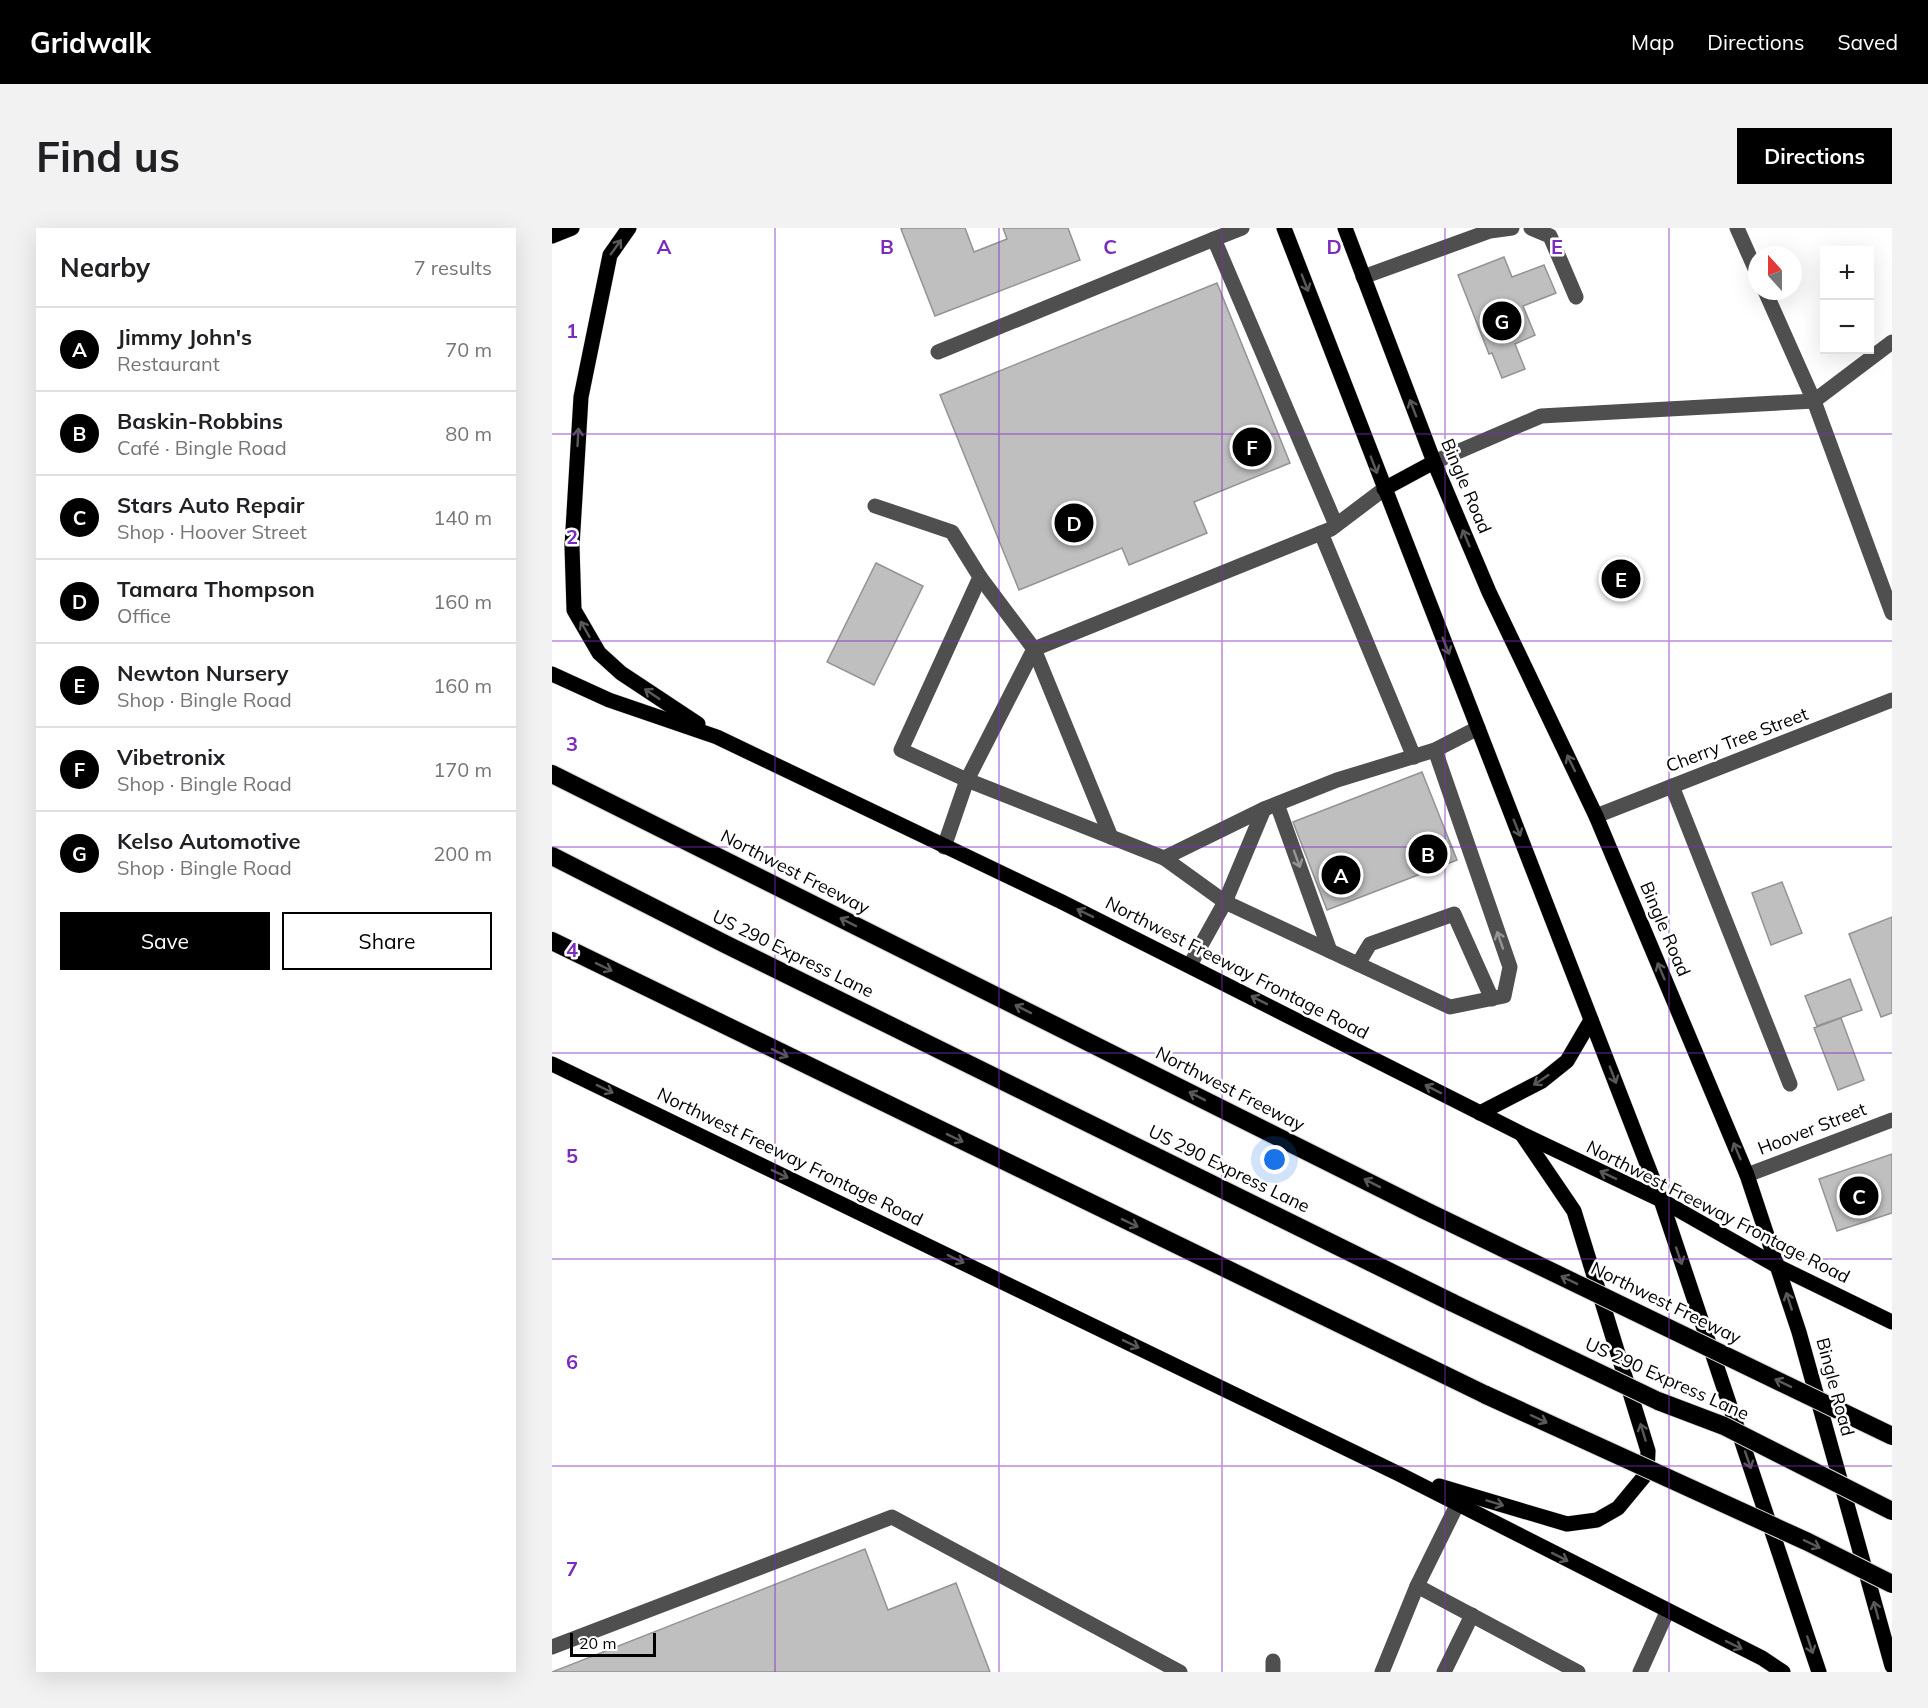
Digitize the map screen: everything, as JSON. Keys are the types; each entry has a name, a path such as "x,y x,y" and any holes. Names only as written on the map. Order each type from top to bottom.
{"highway":[{"name":"Northwest Freeway","path":"552,774 1424,1210 1892,1436"},
{"name":"US 290 Express Lane","path":"552,855 727,945 1453,1303 1658,1401 1724,1426 1892,1511"},
{"path":"552,941 1486,1395 1808,1542 1892,1584"}],"main road":[{"path":"552,236 572,228"},
{"path":"630,228 610,255 581,397 572,546 574,610 599,653 621,673 717,737"},
{"path":"1284,228 1661,1200 1819,1672"},
{"name":"Bingle Road","path":"1345,228 1434,462 1489,592 1596,816 1747,1175 1799,1332 1892,1666"},
{"path":"1384,489 1434,462"},
{"name":"Northwest Freeway Frontage Road","path":"552,674 609,700 717,737 1190,965 1522,1134 1661,1200 1778,1266 1892,1322"},
{"path":"1480,1113 1542,1081 1567,1061 1591,1020"},
{"name":"Northwest Freeway Frontage Road","path":"552,1064 1458,1503 1667,1612 1762,1658 1783,1672"},
{"path":"1399,1474 1567,1524 1597,1520 1618,1508 1647,1473 1648,1451 1574,1211 1522,1134"}],"street":[{"path":"938,352 1242,228"},
{"path":"1363,277 1490,231 1512,228"},
{"path":"1531,228 1550,236 1576,297"},
{"path":"1737,228 1748,253"},
{"path":"1214,239 1336,525"},
{"path":"1769,300 1814,401 1892,613"},
{"path":"1434,462 1541,416 1814,401 1892,342"},
{"path":"944,847 967,780 1034,650 1321,533 1336,525 1384,489"},
{"path":"875,506 952,532 980,577 1034,650 1111,837"},
{"path":"1321,533 1414,757"},
{"path":"980,577 901,750 967,780 1164,858 1225,902 1450,1007 1498,998"},
{"name":"Cherry Tree Street","path":"1596,816 1892,700"},
{"path":"1164,858 1271,806 1337,780 1435,750 1478,728"},
{"path":"1435,750 1510,967 1498,998"},
{"path":"1671,786 1790,1084"},
{"path":"1190,965 1225,902 1271,806"},
{"path":"1271,806 1330,951"},
{"path":"1358,964 1370,944 1454,914 1498,998"},
{"name":"Hoover Street","path":"1747,1175 1892,1120"},
{"path":"1382,1672 1417,1586 1458,1503"},
{"path":"552,1647 892,1517 1180,1672"},
{"path":"1417,1586 1578,1672"},
{"path":"1640,1672 1667,1612"},
{"path":"1444,1672 1472,1615"}],"building":[{"path":"965,228 974,252 1007,239 1003,228 1068,228 1080,260 935,316 901,229"},
{"path":"1504,257 1512,277 1544,265 1556,293 1523,306 1535,335 1515,344 1525,369 1502,378 1492,353 1489,354 1458,275"},
{"path":"1217,283 1290,463 1194,502 1207,533 1129,565 1122,548 1019,590 940,395"},
{"path":"876,563 923,586 874,685 827,662"},
{"path":"1422,772 1457,860 1327,910 1293,822"},
{"path":"1782,882 1802,933 1771,945 1752,893"},
{"path":"1892,917 1892,1013 1881,1017 1849,934"},
{"path":"1850,979 1862,1010 1817,1026 1805,996"},
{"path":"1841,1018 1864,1080 1838,1090 1814,1028"},
{"path":"1892,1154 1892,1213 1837,1231 1819,1179"},
{"path":"865,1549 888,1610 956,1583 990,1672 552,1672"}],"place":[{"name":"Kelso Automotive","path":"1502,321"},
{"name":"Vibetronix","path":"1252,447"},
{"name":"Tamara Thompson","path":"1074,523"},
{"name":"Newton Nursery","path":"1621,579"},
{"name":"Baskin-Robbins","path":"1428,854"},
{"name":"Jimmy John's","path":"1341,875"},
{"name":"Stars Auto Repair","path":"1859,1196"}]}
